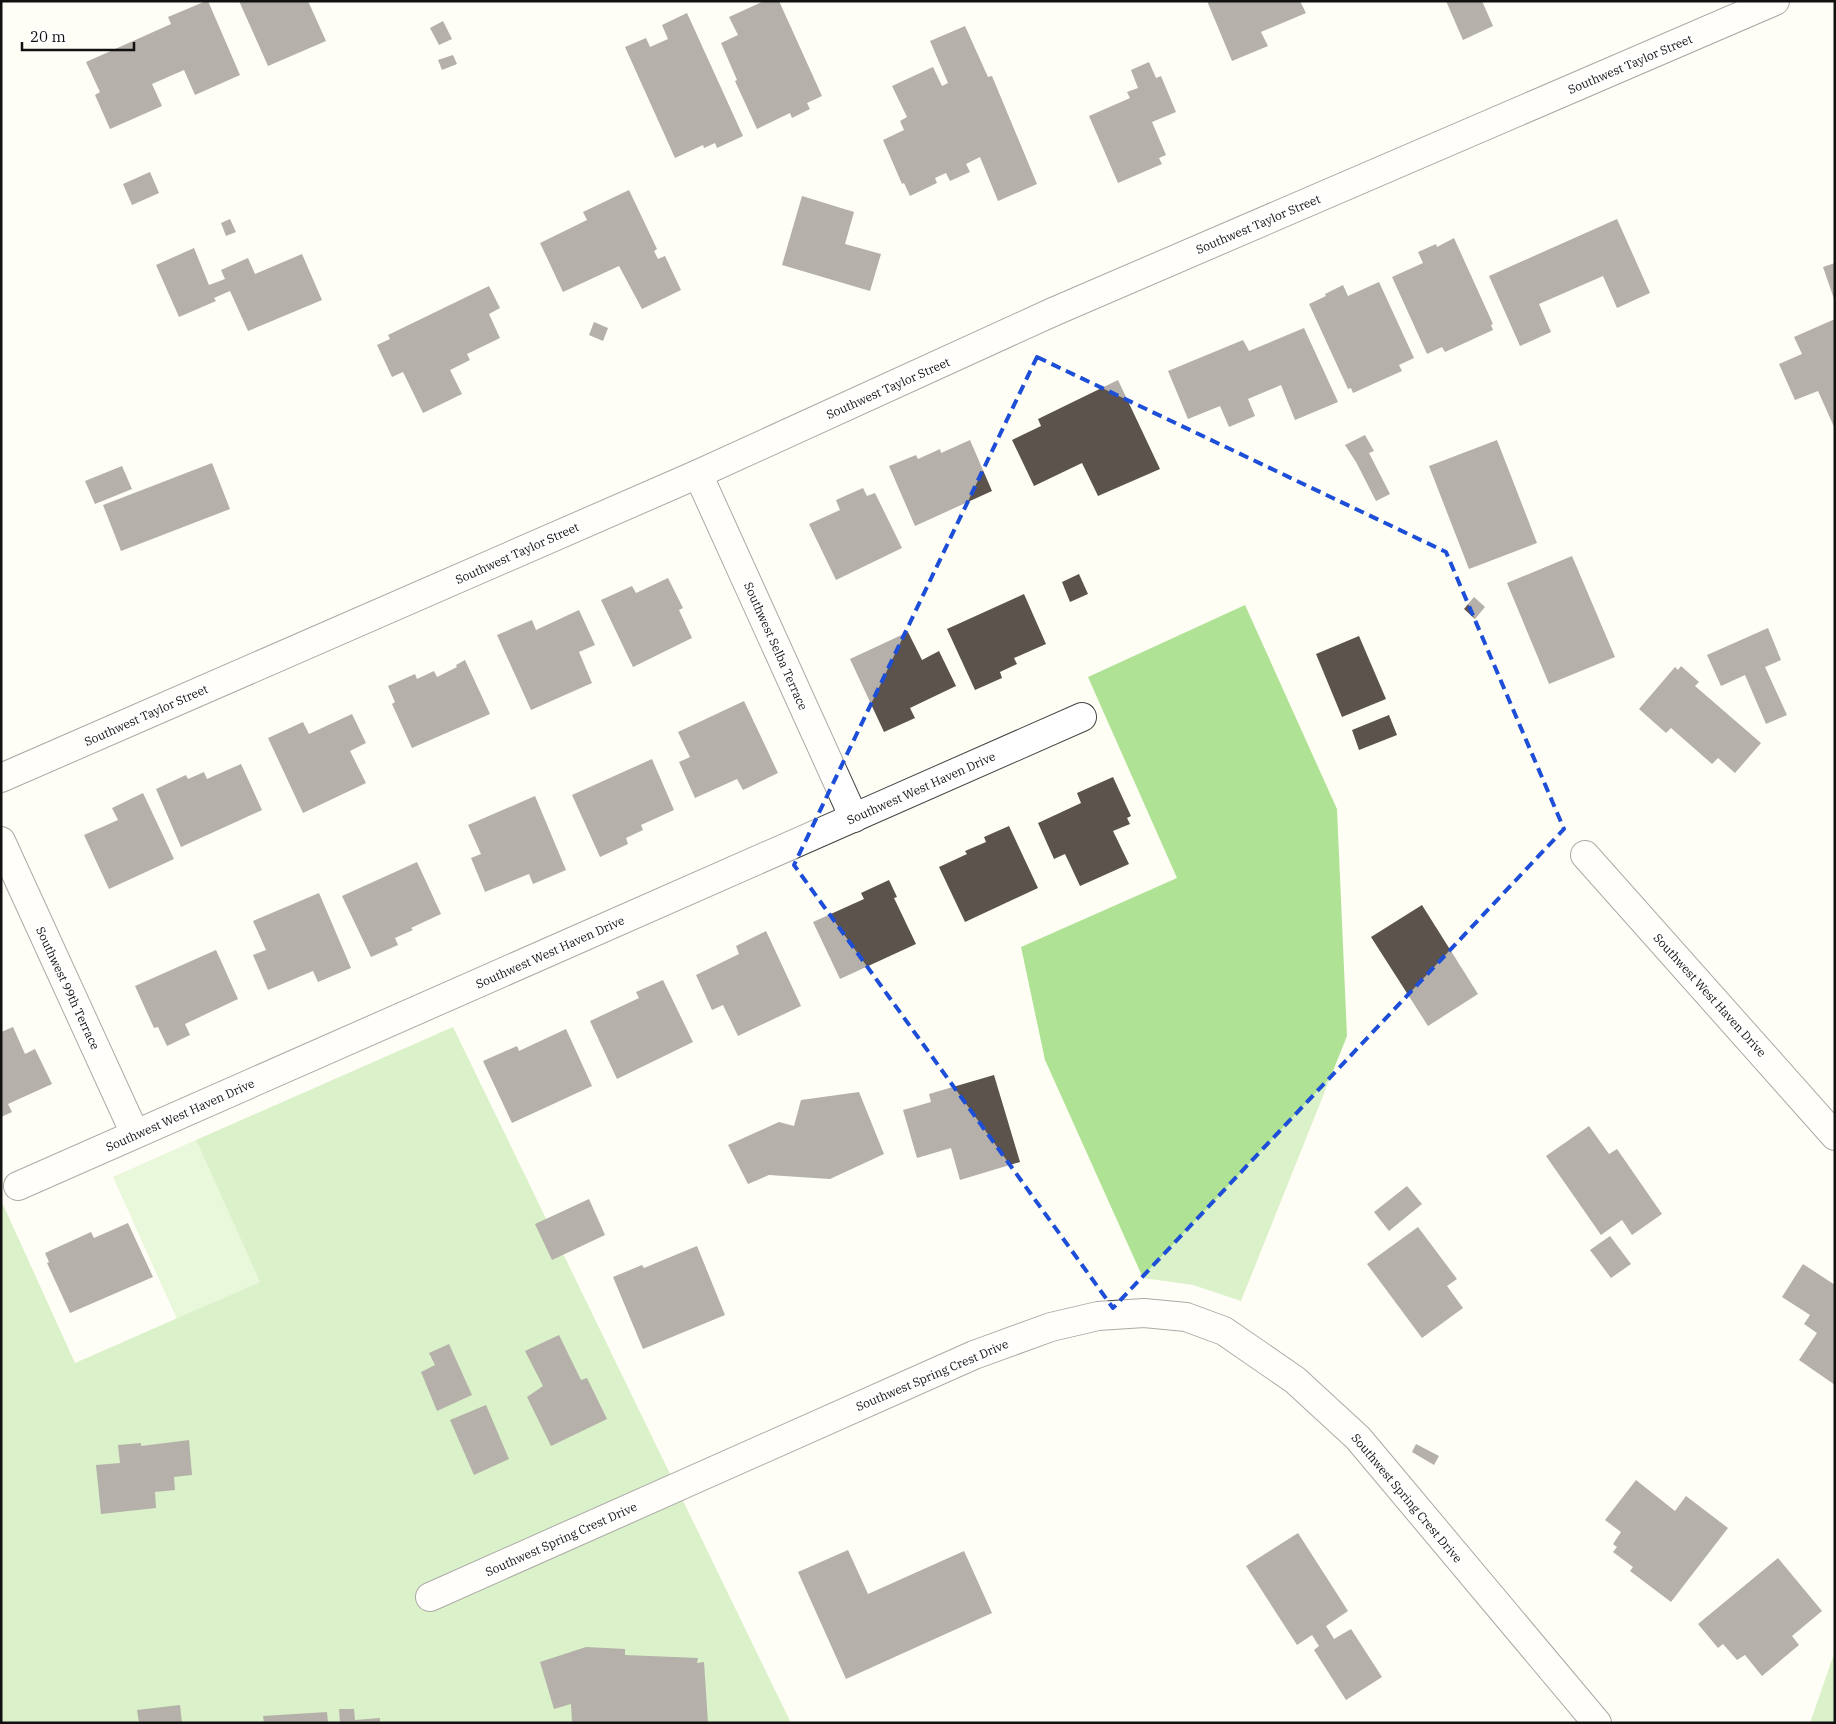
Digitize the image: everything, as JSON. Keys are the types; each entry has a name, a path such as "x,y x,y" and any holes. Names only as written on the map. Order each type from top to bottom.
{"street":[{"name":"Southwest Taylor Street","path":"1,778 698,474 1053,312 1774,1"},
{"name":"Southwest Selba Terrace","path":"698,474 854,818"},
{"name":"Southwest West Haven Drive","path":"18,1186 1082,718"},
{"name":"Southwest 99th Terrace","path":"1,841 135,1134"},
{"name":"Southwest West Haven Drive","path":"1585,855 1835,1136"},
{"name":"Southwest Spring Crest Drive","path":"430,1597 974,1355 1051,1327 1098,1316 1144,1313 1186,1317 1224,1331 1295,1380 1358,1438 1597,1723"}],"highlighted area":[{"path":"1037,357 1446,552 1564,829 1113,1308 794,865"}],"green space":[{"path":"1245,605 1337,809 1347,1036 1241,1301 1193,1285 1143,1278 1045,1060 1021,947 1177,878 1088,677"},
{"path":"453,1027 791,1723 1,1723 1,1200 75,1363 260,1282 196,1140"},
{"path":"196,1140 260,1282 177,1319 113,1177"},
{"path":"1835,1651 1835,1723 1810,1723"}],"building":[{"path":"208,1 240,75 195,95 184,70 152,84 162,106 110,129 95,95 100,92 86,62 171,24 168,17"},
{"path":"239,1 308,1 326,41 268,66"},
{"path":"764,1 779,1 822,96 807,103 810,109 792,118 790,113 757,129 735,81 737,80 721,43 738,35 729,17"},
{"path":"1207,1 1300,1 1306,13 1261,32 1268,46 1232,61"},
{"path":"1446,1 1482,1 1493,26 1463,40"},
{"path":"687,13 743,136 717,148 715,143 704,148 703,145 675,158 625,47 646,38 650,47 668,39 662,25"},
{"path":"443,21 452,39 439,45 430,28"},
{"path":"965,26 988,77 992,76 1037,184 998,201 980,157 966,164 970,172 950,181 946,173 935,178 937,183 910,196 904,183 902,184 883,140 904,130 900,121 907,117 892,86 933,67 942,86 948,83 930,41"},
{"path":"453,55 457,64 442,70 438,60"},
{"path":"1149,62 1156,78 1161,76 1176,112 1152,122 1166,155 1159,158 1162,164 1118,183 1089,116 1130,98 1127,92 1138,88 1131,70"},
{"path":"150,172 159,193 132,205 123,184"},
{"path":"629,190 657,249 654,251 658,259 665,256 681,290 642,309 619,266 563,292 540,243 587,220 583,212"},
{"path":"802,196 854,212 845,244 881,254 870,291 782,265"},
{"path":"230,219 236,232 226,236 221,223"},
{"path":"1617,219 1650,293 1617,308 1603,276 1539,304 1551,332 1520,346 1489,276"},
{"path":"1454,238 1493,324 1491,325 1493,330 1445,352 1442,347 1427,354 1392,277 1423,263 1418,252 1436,244 1437,247"},
{"path":"194,248 209,285 225,279 221,270 248,258 255,274 302,254 322,300 248,331 230,291 214,298 216,301 179,317 156,265"},
{"path":"1835,263 1835,299 1834,299 1823,267"},
{"path":"1379,282 1414,358 1399,365 1402,371 1353,393 1351,388 1348,389 1309,304 1343,285 1348,296"},
{"path":"489,286 500,308 489,314 500,338 467,354 470,360 450,370 462,394 423,413 403,372 392,377 377,345 390,339 388,335"},
{"path":"1835,319 1835,429 1818,391 1795,400 1779,364 1802,354 1794,337"},
{"path":"594,322 608,328 603,341 589,335"},
{"path":"1304,328 1338,402 1295,420 1281,385 1248,399 1255,416 1229,427 1220,406 1188,419 1168,371 1243,340 1249,351"},
{"path":"1118,380 1160,469 1098,496 1082,463 1034,486 1012,440 1041,426 1038,419"},
{"path":"1365,435 1374,451 1369,453 1390,494 1376,501 1345,445"},
{"path":"970,440 992,491 915,526 889,466 916,455 918,459 940,449 941,453"},
{"path":"1497,440 1537,543 1469,569 1429,466"},
{"path":"212,463 230,509 121,551 103,505"},
{"path":"122,466 132,489 95,504 85,481"},
{"path":"863,488 867,496 875,493 902,548 836,580 809,524 840,510 836,500"},
{"path":"1572,556 1615,657 1549,684 1507,583"},
{"path":"1079,574 1088,594 1070,602 1062,582"},
{"path":"668,578 683,608 679,610 692,638 633,667 601,600 632,586 636,593"},
{"path":"1024,594 1046,644 1014,658 1017,664 1000,672 1002,678 975,690 947,629"},
{"path":"1474,597 1485,607 1475,619 1464,609"},
{"path":"579,610 595,645 579,652 592,683 531,710 497,635 532,620 536,630"},
{"path":"1768,628 1781,660 1765,667 1787,715 1766,724 1745,675 1721,686 1707,655"},
{"path":"908,632 922,660 939,651 956,686 910,708 915,718 884,732 850,659"},
{"path":"1359,636 1386,699 1342,717 1316,654"},
{"path":"465,660 490,714 412,748 392,704 395,702 388,686 415,674 417,679 434,671 437,677 457,667 456,665"},
{"path":"1681,666 1699,682 1695,686 1761,743 1735,773 1718,758 1712,764 1671,728 1666,733 1639,709 1675,667 1678,670"},
{"path":"744,701 778,773 743,790 737,779 695,798 679,762 690,757 678,732"},
{"path":"352,714 366,743 350,751 366,783 303,813 268,738 303,722 309,734"},
{"path":"1389,715 1397,735 1359,750 1352,730"},
{"path":"652,759 674,810 641,825 643,830 626,838 628,844 600,857 572,795"},
{"path":"241,764 262,810 181,847 156,789 186,775 188,779 204,772 207,779"},
{"path":"1113,777 1131,816 1127,818 1130,824 1113,831 1129,864 1080,886 1065,854 1054,859 1038,823 1081,803 1077,793"},
{"path":"143,793 174,859 109,889 84,835 118,820 112,808"},
{"path":"535,796 566,870 533,884 529,874 485,892 471,858 481,854 468,825"},
{"path":"1009,826 1038,888 965,922 939,867 967,854 965,851 986,842 984,837"},
{"path":"417,862 441,914 395,938 398,945 371,957 342,896"},
{"path":"889,880 897,897 894,898 916,944 840,979 813,922 864,899 861,893"},
{"path":"319,893 351,968 318,982 313,971 268,990 253,955 266,950 253,921"},
{"path":"1422,905 1478,994 1428,1026 1371,937"},
{"path":"766,931 801,1006 738,1036 723,1005 712,1010 696,975 739,954 736,946"},
{"path":"216,950 238,999 185,1024 190,1035 167,1046 158,1027 154,1028 135,986"},
{"path":"663,980 693,1042 617,1079 590,1021 639,998 636,992"},
{"path":"13,1027 25,1054 35,1049 52,1084 8,1104 12,1112 1,1117 1,1032"},
{"path":"566,1029 592,1086 512,1123 483,1061 517,1046 519,1051"},
{"path":"994,1075 1020,1162 960,1180 951,1148 917,1158 903,1110 931,1102 929,1094"},
{"path":"859,1092 884,1154 830,1179 769,1175 748,1184 728,1145 779,1122 794,1126 801,1100"},
{"path":"1589,1126 1609,1154 1617,1149 1662,1214 1632,1235 1622,1220 1601,1235 1546,1156"},
{"path":"1407,1186 1422,1204 1389,1231 1374,1212"},
{"path":"589,1199 605,1235 552,1260 535,1224"},
{"path":"128,1223 153,1277 70,1313 47,1263 49,1262 45,1253 91,1232 94,1238"},
{"path":"1418,1227 1457,1279 1447,1286 1463,1308 1422,1338 1367,1264"},
{"path":"1610,1236 1631,1264 1611,1278 1590,1250"},
{"path":"697,1246 725,1315 643,1349 613,1277 642,1265 644,1268"},
{"path":"1803,1264 1835,1285 1835,1385 1799,1360 1817,1333 1804,1324 1810,1315 1782,1297"},
{"path":"559,1335 581,1380 587,1378 607,1419 551,1446 527,1397 543,1386 525,1351"},
{"path":"449,1344 472,1395 437,1411 421,1372 435,1365 429,1353"},
{"path":"486,1405 509,1459 474,1475 450,1420"},
{"path":"189,1440 192,1475 174,1477 175,1490 155,1492 156,1508 101,1514 96,1465 120,1463 118,1445 141,1443 141,1446"},
{"path":"1416,1444 1439,1456 1434,1465 1412,1452"},
{"path":"1636,1480 1675,1511 1686,1496 1728,1528 1671,1602 1630,1571 1633,1567 1613,1552 1617,1547 1613,1544 1621,1532 1605,1520"},
{"path":"1298,1533 1348,1611 1326,1626 1334,1639 1351,1629 1382,1677 1346,1700 1314,1650 1319,1646 1312,1635 1297,1645 1246,1566"},
{"path":"848,1550 868,1594 964,1551 992,1613 846,1679 798,1572"},
{"path":"1778,1558 1822,1611 1792,1636 1799,1645 1762,1676 1745,1655 1737,1660 1723,1644 1718,1648 1698,1624"},
{"path":"586,1647 625,1649 625,1655 698,1658 697,1663 704,1662 708,1723 572,1723 571,1704 554,1709 540,1662"},
{"path":"180,1705 182,1723 139,1723 137,1710"},
{"path":"339,1709 354,1709 355,1720 380,1718 380,1723 340,1723"},
{"path":"327,1712 328,1723 264,1723 263,1716"}]}
